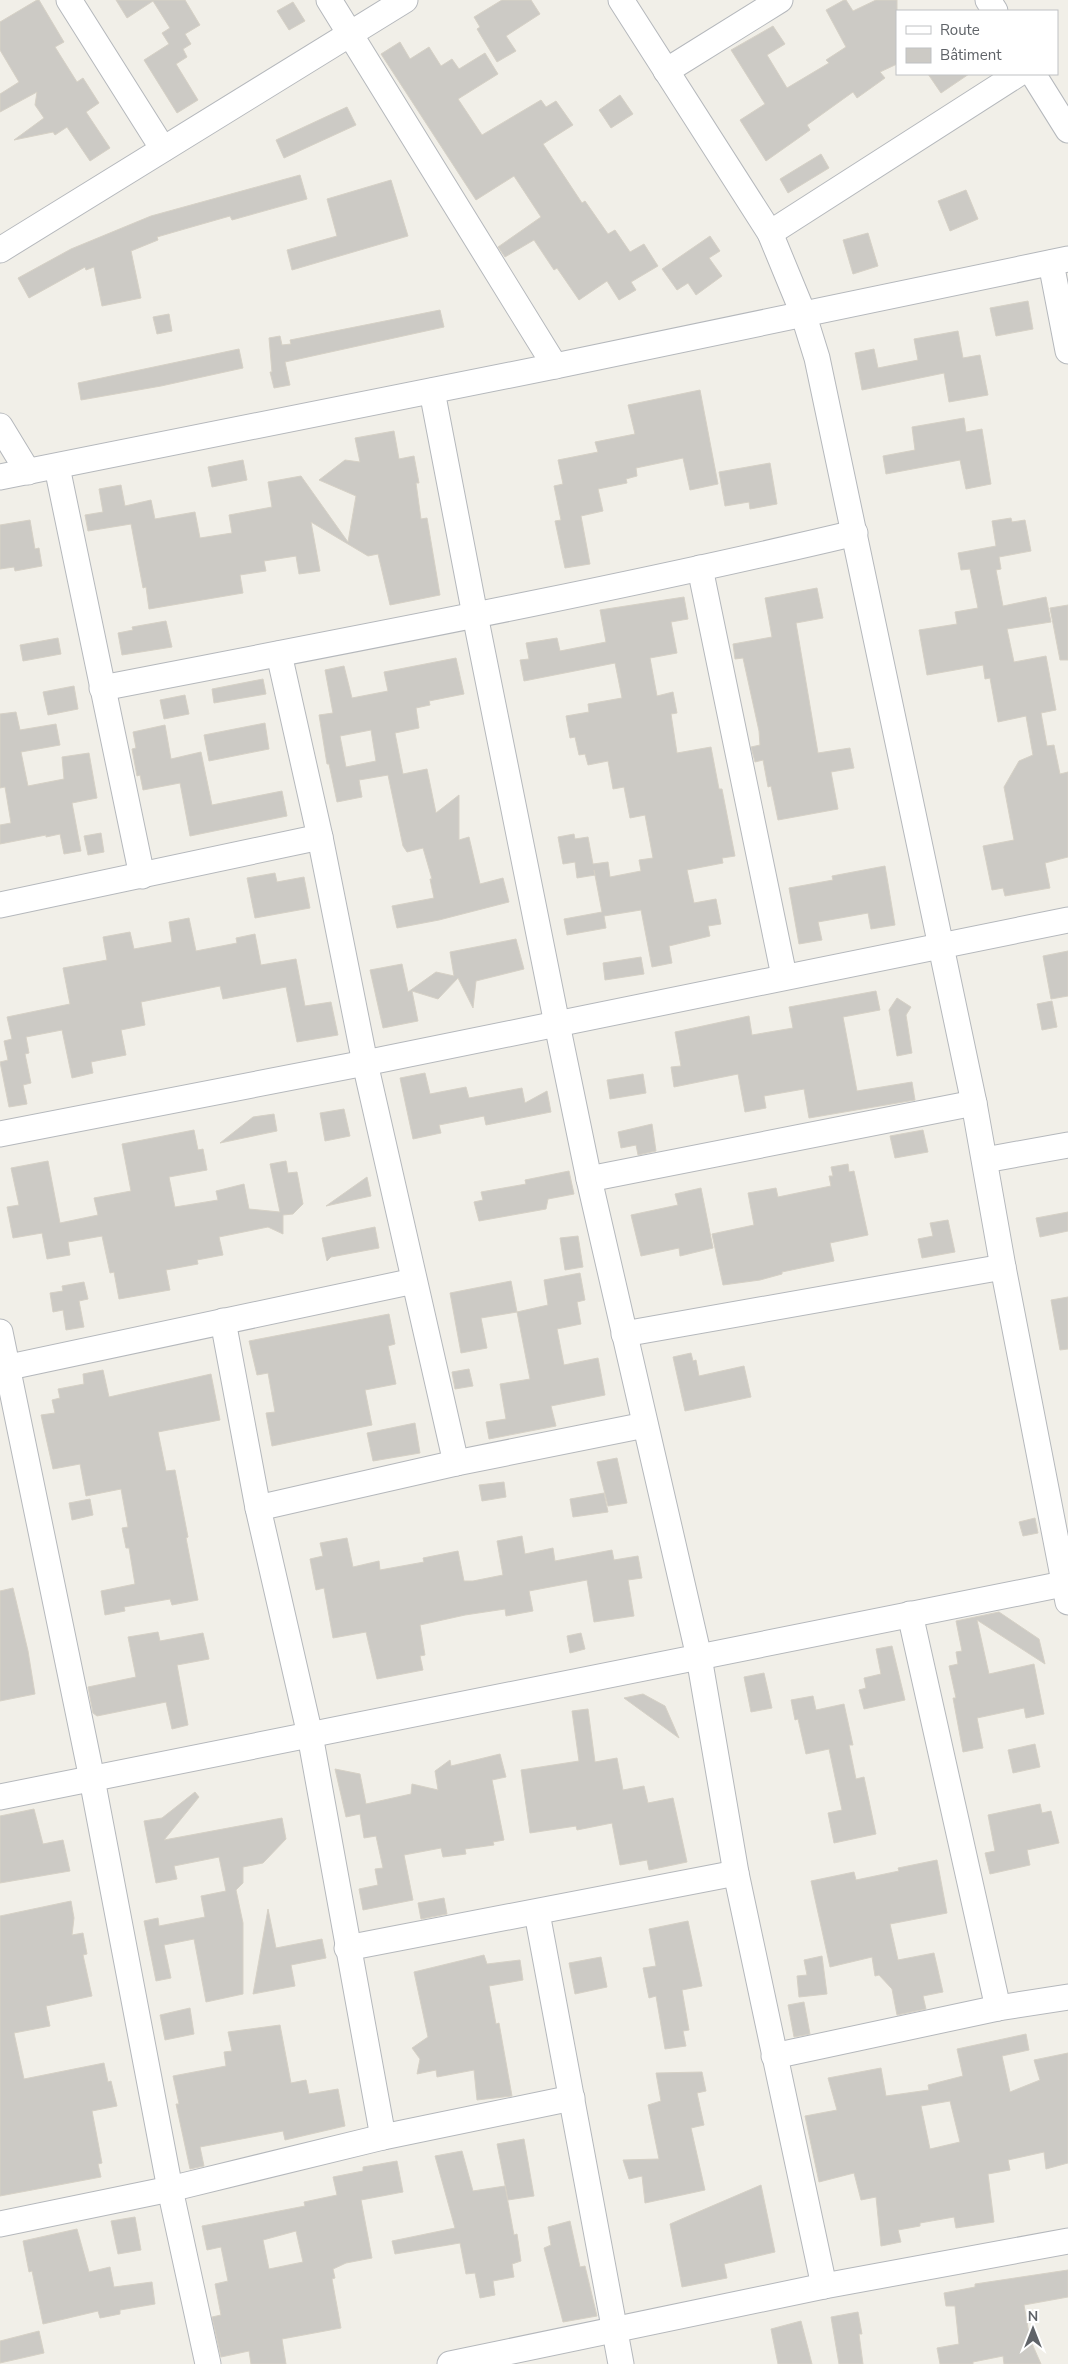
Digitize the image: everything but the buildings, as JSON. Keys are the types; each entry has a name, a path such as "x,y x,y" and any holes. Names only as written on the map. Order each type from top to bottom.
{"street":[{"path":"69,0 163,149"},
{"path":"329,0 555,366"},
{"path":"0,250 405,0"},
{"path":"0,1797 910,1614 1067,1589 1003,1267 974,1103 817,358 803,313 770,233 621,0"},
{"path":"666,72 780,0"},
{"path":"770,233 1016,75"},
{"path":"1034,75 1068,130"},
{"path":"0,477 555,366 1059,261 1068,351"},
{"path":"432,391 475,615 589,1179 699,1657 736,1873 824,2286"},
{"path":"0,426 28,472"},
{"path":"56,467 142,876"},
{"path":"102,688 475,615 700,568 855,533"},
{"path":"700,568 784,976"},
{"path":"279,654 320,837 365,1063 456,1463"},
{"path":"0,905 320,837"},
{"path":"0,1134 365,1063 784,976 1068,920"},
{"path":"589,1179 974,1103"},
{"path":"985,1160 1068,1146"},
{"path":"624,1334 1003,1267"},
{"path":"4,1368 414,1281"},
{"path":"223,1321 258,1508 310,1735 382,2137"},
{"path":"0,1332 4,1368 92,1779 170,2189 208,2364"},
{"path":"258,1508 456,1463 645,1425"},
{"path":"910,1614 998,2008"},
{"path":"347,1948 736,1873"},
{"path":"537,1912 621,2364"},
{"path":"774,2056 998,2008 1068,1997"},
{"path":"0,2224 170,2189 382,2137 572,2098"},
{"path":"450,2364 824,2286 1068,2241"}]}
